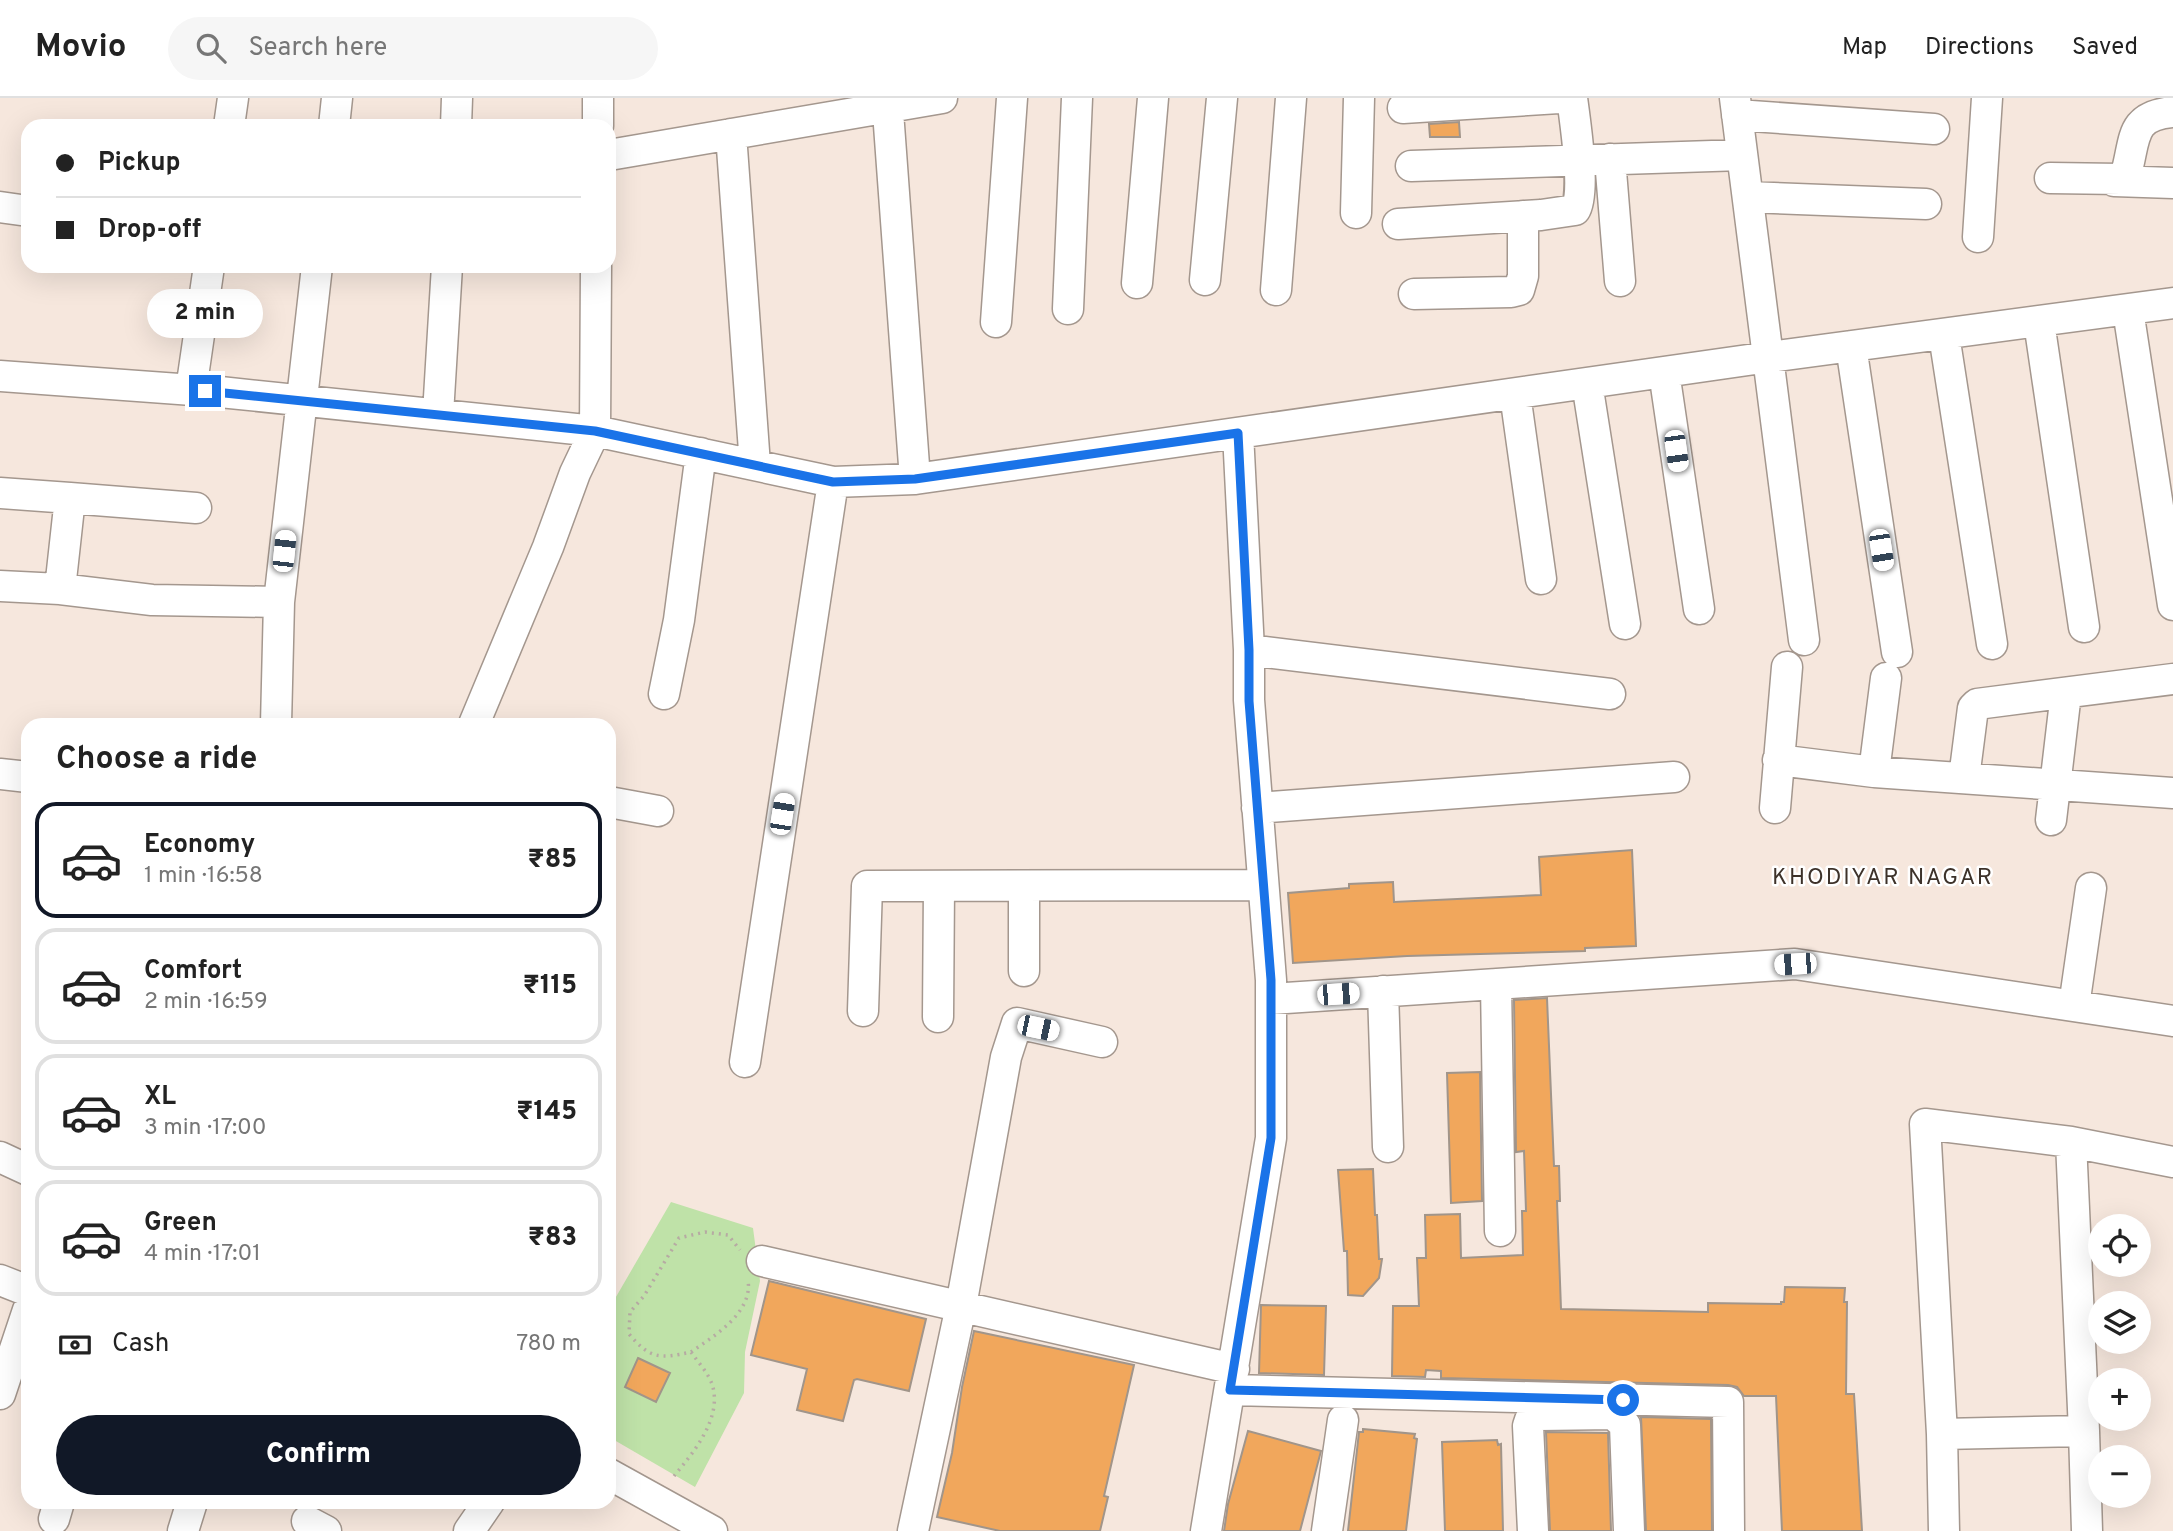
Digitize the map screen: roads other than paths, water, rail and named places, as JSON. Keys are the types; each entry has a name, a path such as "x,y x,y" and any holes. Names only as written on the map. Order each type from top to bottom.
{"street":[{"path":"230,119 233,98"},
{"path":"335,119 337,98"},
{"path":"456,119 457,98"},
{"path":"598,98 598,119"},
{"path":"616,154 887,103 942,98"},
{"path":"996,322 1012,98"},
{"path":"1068,309 1077,98"},
{"path":"1138,283 1153,98"},
{"path":"1205,279 1222,98"},
{"path":"1276,290 1292,98"},
{"path":"1356,213 1359,98"},
{"path":"1403,108 1559,98"},
{"path":"1398,224 1561,214 1575,210 1580,204 1572,98"},
{"path":"1978,237 1987,98"},
{"path":"887,103 915,479"},
{"path":"1804,640 1736,106 1934,129"},
{"path":"2115,181 2121,180 2126,174 2138,128 2146,118 2173,112"},
{"path":"731,134 755,465"},
{"path":"1411,166 1742,155"},
{"path":"1610,159 1619,281"},
{"path":"2050,178 2173,183"},
{"path":"1748,197 1926,204"},
{"path":"0,207 21,210"},
{"path":"1414,294 1519,290 1523,276 1522,216"},
{"path":"191,390 208,273"},
{"path":"276,718 279,602 316,273"},
{"path":"438,414 447,273"},
{"path":"477,718 595,431 596,273"},
{"path":"0,376 300,400 595,431 833,482 915,479 1664,372 2173,303"},
{"path":"2128,310 2173,605"},
{"path":"2039,322 2084,627"},
{"path":"1944,335 1992,644"},
{"path":"1851,346 1891,665 1874,772"},
{"path":"1664,372 1699,609"},
{"path":"1587,383 1625,624"},
{"path":"1515,394 1541,579"},
{"path":"1206,1531 1271,1138 1271,999 1249,701 1238,433"},
{"path":"664,694 679,620 701,453"},
{"path":"744,1062 833,482"},
{"path":"0,493 196,508"},
{"path":"60,589 70,498"},
{"path":"0,586 60,589 152,600 279,602"},
{"path":"1249,650 1610,694"},
{"path":"1775,808 1787,667"},
{"path":"1964,778 1973,708 1977,704 2173,679"},
{"path":"2051,820 2066,693"},
{"path":"1778,760 1874,772 2173,793"},
{"path":"0,774 21,776"},
{"path":"1257,808 1674,777"},
{"path":"616,803 658,811"},
{"path":"863,1011 867,886 1263,885"},
{"path":"937,1017 939,886"},
{"path":"1024,886 1024,971"},
{"path":"2074,1006 2091,888"},
{"path":"1271,999 1795,964 2173,1021"},
{"path":"1496,984 1500,1231"},
{"path":"1383,991 1388,1147"},
{"path":"913,1531 961,1307 1006,1057 1017,1023 1102,1042"},
{"path":"1944,1531 1942,1434 1925,1124 2071,1142 2173,1162"},
{"path":"2071,1142 2087,1531"},
{"path":"0,1157 21,1167"},
{"path":"752,1265 961,1307 1232,1379 1728,1402 1729,1531"},
{"path":"0,1280 21,1288"},
{"path":"12,1379 21,1340"},
{"path":"1533,1531 1528,1426 1530,1420 1539,1415 1613,1414 1625,1424 1629,1531"},
{"path":"1327,1531 1343,1420"},
{"path":"1942,1434 2084,1431"},
{"path":"616,1478 712,1531"},
{"path":"183,1531 190,1509"},
{"path":"469,1531 484,1509"}],"district":[{"name":"KHODIYAR NAGAR","path":"1883,878"}]}
